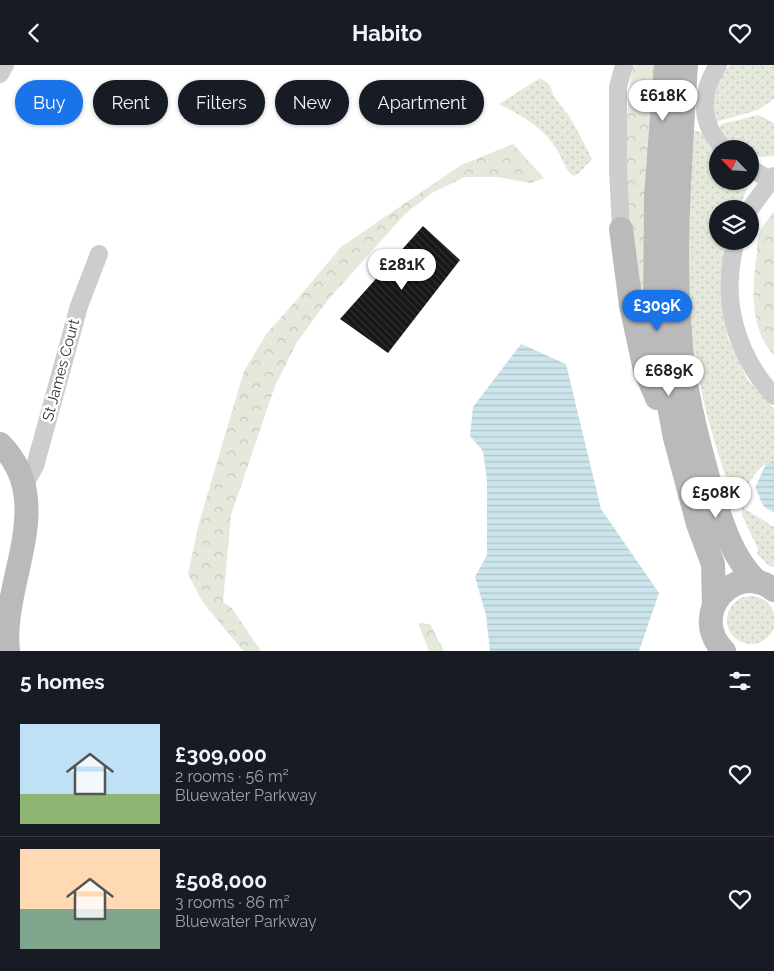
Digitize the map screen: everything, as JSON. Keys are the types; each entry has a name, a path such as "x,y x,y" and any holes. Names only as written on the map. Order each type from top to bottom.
{"street":[{"path":"0,74 5,65"},
{"path":"624,65 618,87 618,169 621,229 631,305 645,370 675,438"},
{"path":"666,65 656,197 655,317 675,438 698,524 713,564 714,605"},
{"path":"686,65 678,182 677,247 680,324 684,366 691,408 708,479 724,527 738,559 748,573 765,586"},
{"path":"717,140 713,135 705,113 706,89 718,65"},
{"path":"756,200 772,178 759,172"},
{"path":"734,250 729,278 733,323 748,360 774,396"},
{"name":"St James Court","path":"24,486 35,466 79,306 99,253"},
{"path":"0,444 17,466 24,486 26,508 7,621 5,650"},
{"path":"724,651 714,639 712,631 711,614 718,597 733,585 742,582 765,586"}],"green space":[{"path":"655,65 645,320 636,291 623,156 632,66"},
{"path":"730,65 774,65 774,99 758,110 716,122 714,114 715,92 720,77"},
{"path":"540,78 550,85 554,97 570,117 592,159 574,176 564,165 557,150 546,135 524,118 499,104"},
{"path":"758,115 774,123 774,156 759,156 759,140 727,140 718,128 722,124"},
{"path":"693,130 703,133 709,146 709,190 747,190 743,200 709,200 709,250 725,250 721,293 728,338 747,379 774,409 774,460 759,469 743,494 733,497 718,453 706,408 692,340 687,270"},
{"path":"513,144 544,178 531,183 497,177 465,177 432,193 405,214 327,301 296,344 275,386 231,515 223,602 231,607 261,651 243,651 202,601 188,574 199,523 244,371 267,333 341,247 461,165"},
{"path":"774,211 774,355 760,333 754,307 754,279 757,250 759,250 759,234"},
{"path":"742,507 774,527 774,567 769,566 757,554 758,549 742,515"},
{"path":"746,596 756,596 768,603 775,615 775,625 768,637 756,644 746,644 738,640 731,633 727,625 727,615 731,607 738,600"},
{"path":"418,623 430,624 444,651 429,651"}],"water":[{"path":"521,344 566,364 601,509 659,593 639,651 490,651 486,615 475,577 487,555 487,481 483,451 470,436 473,407"},
{"path":"774,460 774,512 763,505 755,488 766,464"}],"building":[{"path":"423,226 460,260 388,353 340,319"}]}
